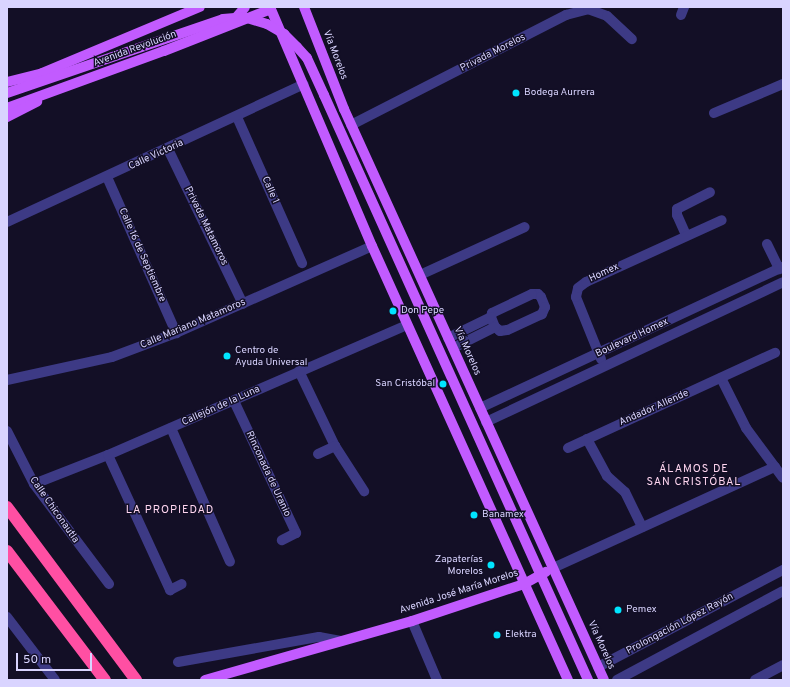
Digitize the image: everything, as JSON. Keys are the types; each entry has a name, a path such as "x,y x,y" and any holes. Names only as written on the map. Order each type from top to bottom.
{"highway":[{"path":"7,507 136,680"},
{"path":"7,551 105,680"}],"main road":[{"path":"7,93 25,88 43,77 200,7"},
{"path":"228,27 245,7"},
{"name":"Vía Morelos","path":"304,7 351,125 604,680"},
{"path":"270,8 407,325 568,680"},
{"name":"Avenida Revolución","path":"7,108 46,96 228,27 270,8"},
{"path":"7,82 43,77 223,19 244,18 266,24 284,34 298,47 307,58 588,680"},
{"path":"7,117 31,107 46,96"},
{"path":"326,137 351,125"},
{"name":"Avenida José María Morelos","path":"205,680 412,621 524,584 553,568"}],"street":[{"name":"Privada Morelos","path":"351,125 566,15 588,9 607,16 632,39"},
{"name":"Calle Victoria","path":"7,222 237,117 304,84"},
{"path":"714,113 783,84"},
{"name":"Calle 1","path":"237,117 302,263"},
{"name":"Privada Matamoros","path":"168,149 242,304"},
{"name":"Calle 16 de Septiembre","path":"107,177 176,333"},
{"path":"686,235 677,215 677,209 710,192"},
{"name":"Homex","path":"605,367 576,297 578,288 586,282 686,235 722,220"},
{"path":"420,275 525,227"},
{"path":"766,244 781,268"},
{"name":"Calle Mariano Matamoros","path":"7,380 112,357 176,333 372,246"},
{"name":"Boulevard Homex","path":"480,408 781,268"},
{"name":"Boulevard Homex","path":"486,422 783,282"},
{"path":"448,338 491,317 497,309 532,294 538,294 541,297 545,310 540,315 507,330 500,331 495,327 491,317"},
{"path":"703,304 709,317"},
{"name":"Callejón de la Luna","path":"34,484 108,455 407,325"},
{"path":"453,348 495,327"},
{"name":"Andador Allende","path":"568,448 775,353"},
{"path":"299,371 335,446 364,491"},
{"path":"721,378 746,428 783,478"},
{"name":"Rinconada de Uranio","path":"234,401 296,533 282,540"},
{"path":"171,428 230,562"},
{"name":"Calle Chiconautla","path":"7,432 34,484 109,584"},
{"path":"587,439 607,476 625,492 642,527"},
{"path":"318,454 335,446"},
{"path":"108,455 170,590 182,584"},
{"name":"Avenida José María Morelos","path":"553,568 775,467"},
{"name":"Prolongación López Rayón","path":"598,667 783,570"},
{"path":"761,581 770,598"},
{"name":"Prolongación López Rayón","path":"617,680 783,591"},
{"path":"7,617 55,680"},
{"path":"412,621 437,680"},
{"path":"178,662 319,637 341,641"},
{"path":"755,680 783,665"}],"place":[{"name":"Bodega Aurrera","path":"516,93"},
{"name":"Don Pepe","path":"393,311"},
{"name":"Centro de Ayuda Universal","path":"227,356"},
{"name":"San Cristóbal","path":"443,384"},
{"name":"Banamex","path":"474,515"},
{"name":"Zapaterías Morelos","path":"491,565"},
{"name":"Pemex","path":"618,610"},
{"name":"Elektra","path":"497,635"}],"district":[{"name":"ÁLAMOS DE SAN CRISTÓBAL","path":"694,476"},
{"name":"LA PROPIEDAD","path":"170,510"}]}
